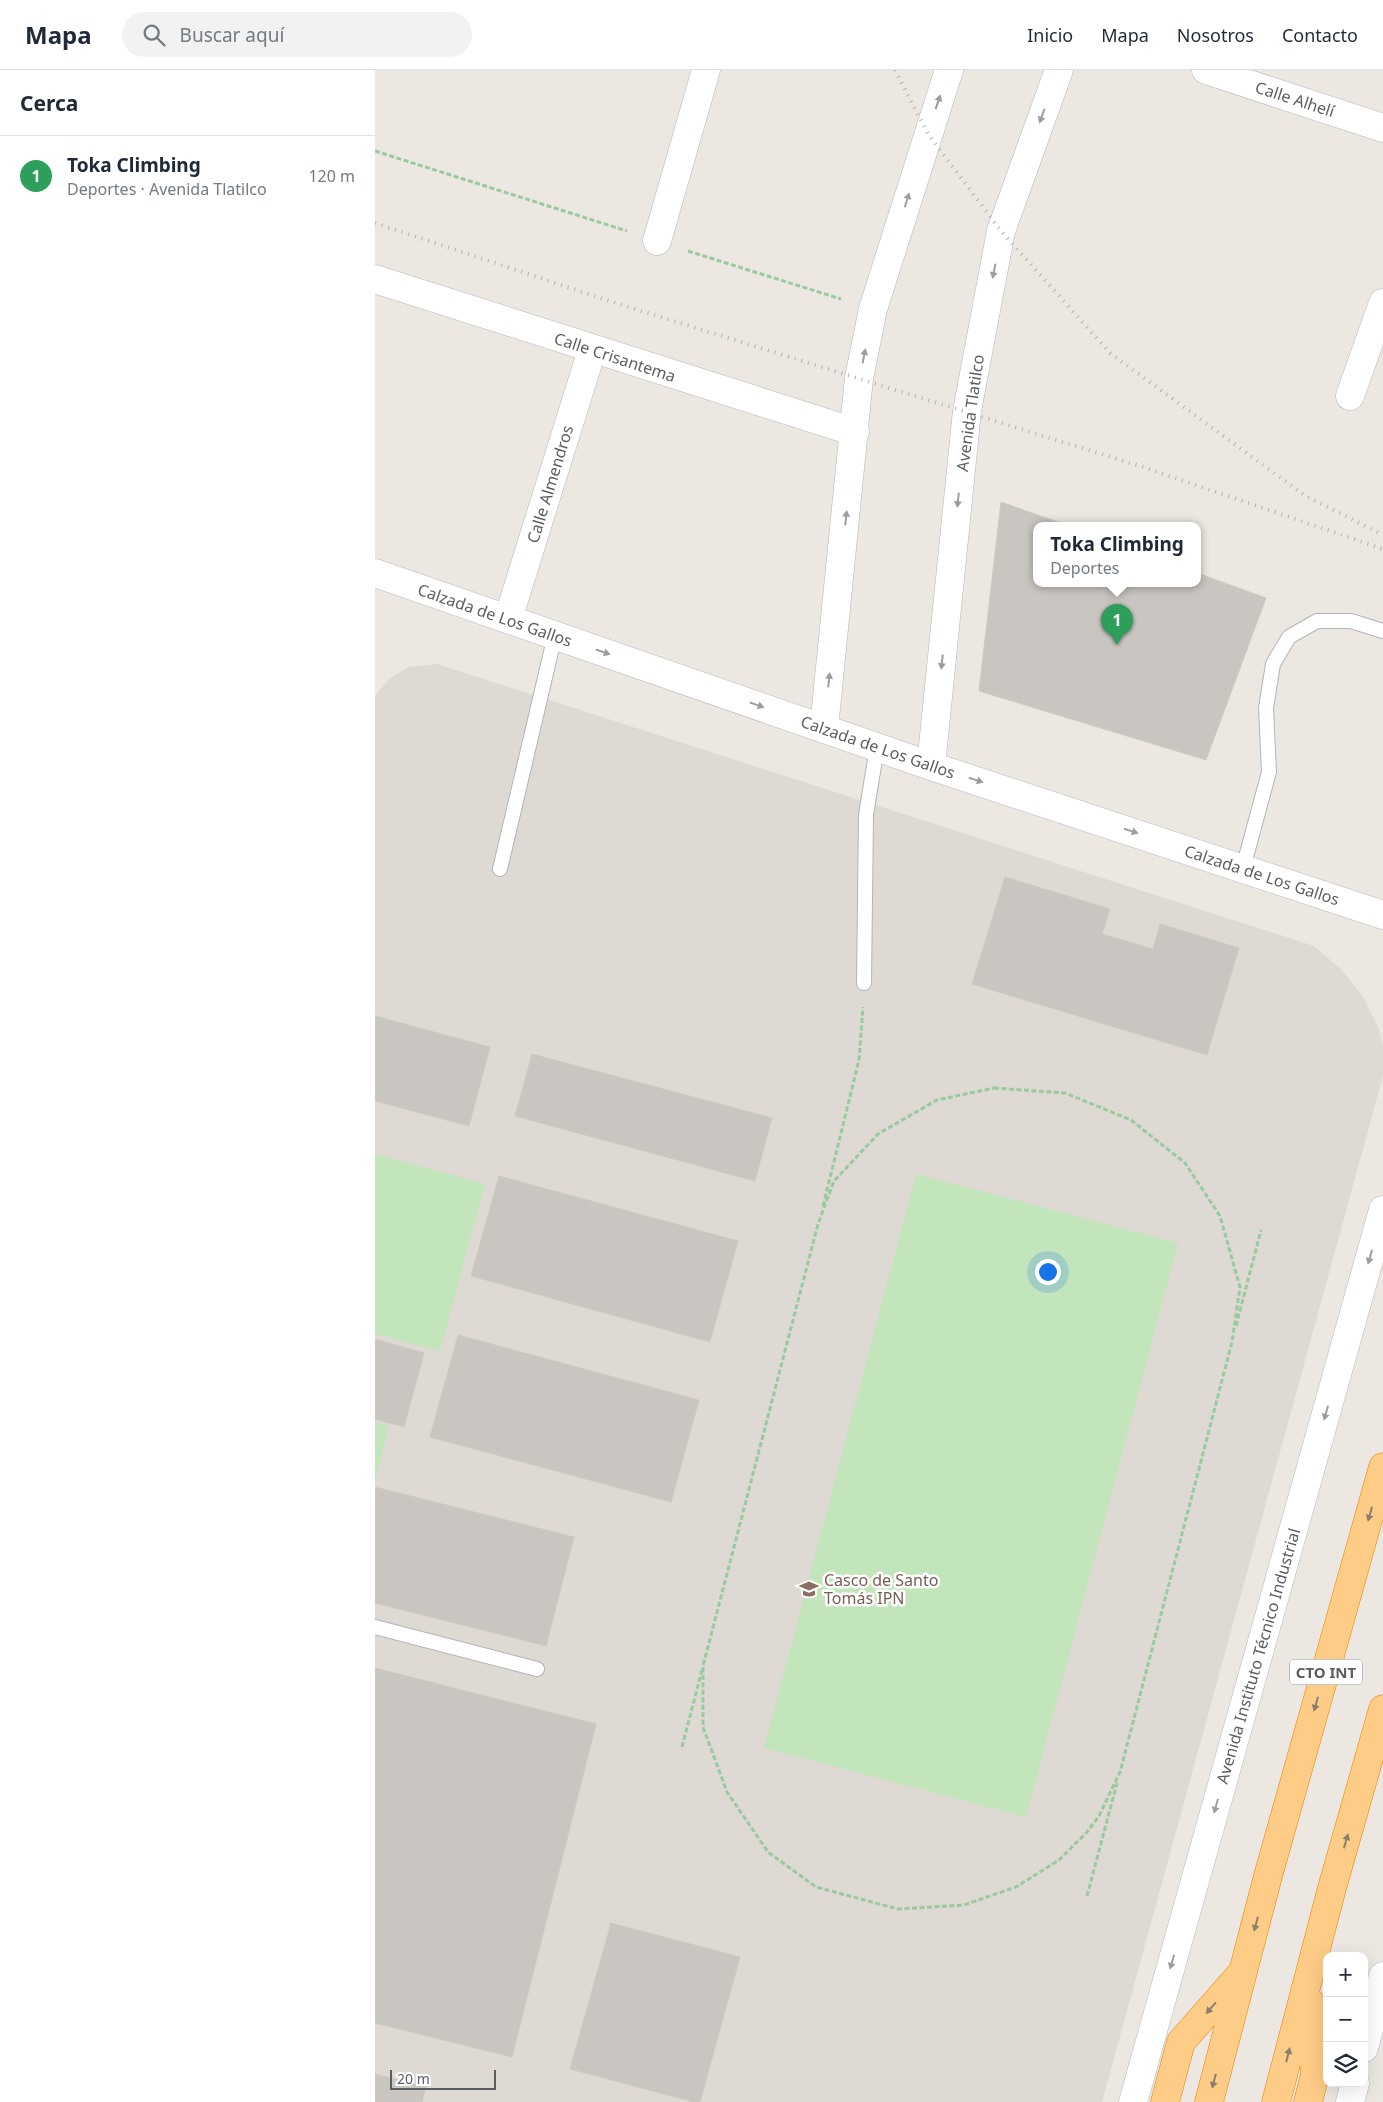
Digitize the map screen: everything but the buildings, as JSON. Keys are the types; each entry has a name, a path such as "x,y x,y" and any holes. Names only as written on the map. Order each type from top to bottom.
{"highway":[{"name":"CTO INT","path":"1209,2102 1268,1876 1383,1467"},
{"path":"1276,2102 1308,1978 1383,1709"},
{"path":"1165,2102 1181,2042 1243,1971"},
{"path":"1308,1978 1315,2075 1309,2102"}],"street":[{"path":"657,241 706,70"},
{"path":"824,728 859,378 873,309 949,70"},
{"name":"Avenida Tlatilco","path":"931,766 967,411 1001,231 1059,70"},
{"name":"Calle Alhelí","path":"1206,70 1383,128"},
{"name":"Calle Crisantema","path":"375,279 592,350 855,432"},
{"path":"1350,396 1383,303"},
{"name":"Calle Almendros","path":"508,619 592,350"},
{"name":"Calzada de Los Gallos","path":"375,573 931,766 1383,915"},
{"name":"Avenida Instituto Técnico Industrial","path":"1133,2102 1383,1210"},
{"path":"1366,2042 1383,1976"},
{"path":"1350,2102 1354,2087"}],"lane":[{"path":"1243,868 1269,772 1266,708 1273,664 1289,637 1317,621 1351,621 1383,631"},
{"path":"500,869 555,636"},
{"path":"864,983 866,815 877,747"},
{"path":"375,1627 537,1669"}],"path":[{"path":"682,1747 819,1224 859,1060 864,983"},
{"path":"819,1224 834,1181 878,1134 937,1100 994,1088 1065,1093 1131,1120 1185,1162 1220,1216 1240,1287 1232,1342"},
{"path":"1087,1896 1261,1230"},
{"path":"703,1666 703,1727 727,1792 768,1852 816,1887 898,1909 964,1905 1016,1888 1059,1860 1087,1832 1099,1816 1119,1772"}],"shaded area":[{"name":"Casco de Santo Tomás IPN","path":"437,664 1314,946 1341,969 1362,995 1379,1029 1383,1045 1383,1076 1102,2102 375,2102 375,696 389,679 408,667"}],"green space":[{"path":"375,1154 485,1184 440,1351 375,1334"},
{"path":"916,1174 1178,1243 1026,1817 764,1748"},
{"path":"375,1423 389,1426 375,1482"}],"railway":[{"path":"895,70 928,134 1001,231 1110,353 1304,495 1383,535"},
{"path":"375,223 603,299 1143,467 1383,549"}],"place":[{"name":"Toka Climbing","path":"1117,645"},
{"name":"Casco de Santo Tomás IPN","path":"809,1589"}]}
